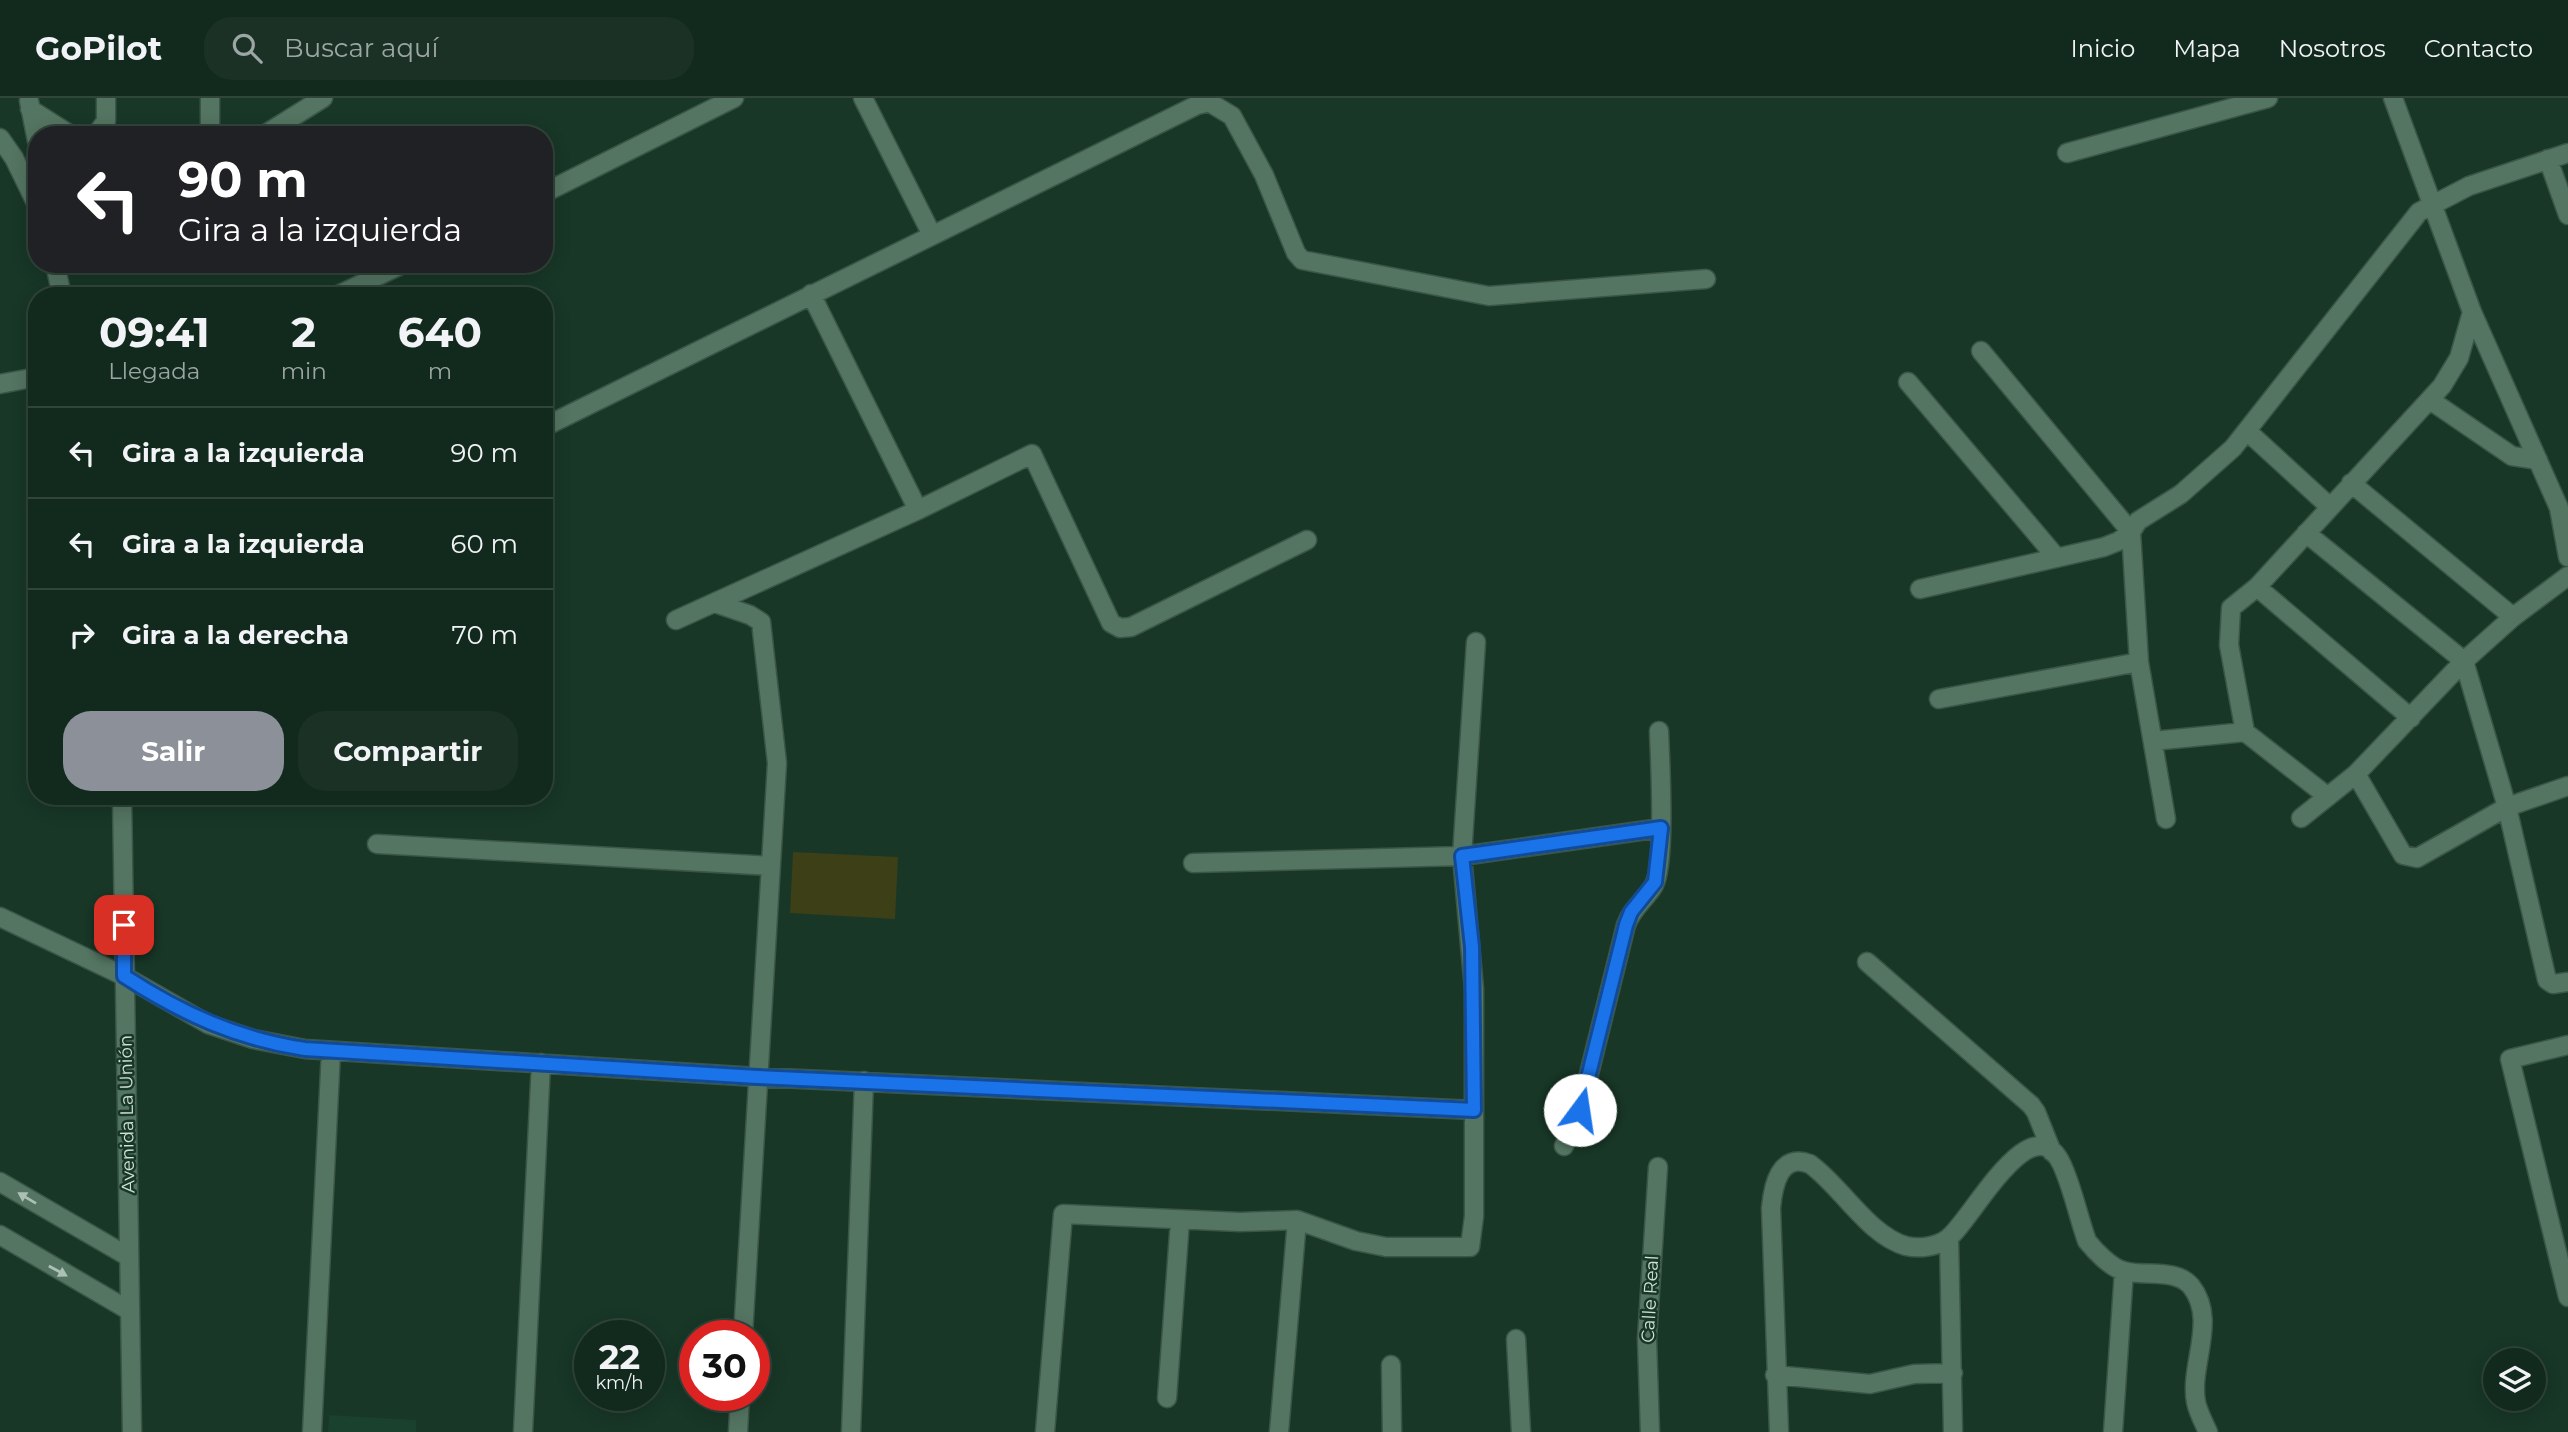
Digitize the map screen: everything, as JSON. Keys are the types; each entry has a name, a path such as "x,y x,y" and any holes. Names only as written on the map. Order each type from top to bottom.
{"street":[{"path":"102,126 106,121 106,98"},
{"path":"209,98 210,126"},
{"path":"278,126 323,98"},
{"path":"553,188 734,98"},
{"path":"863,98 932,235"},
{"path":"2067,153 2268,98"},
{"path":"2393,98 2472,312 2538,460 2563,506 2568,557"},
{"path":"553,423 1196,105 1209,102 1232,116 1264,175 1296,253 1302,260 1489,296 1706,279"},
{"path":"29,103 59,126"},
{"path":"29,103 34,126"},
{"path":"0,138 14,158 28,187"},
{"path":"1920,589 2104,547 2131,532 2138,521 2200,479 2247,431 2407,224 2430,204 2469,186 2568,153"},
{"path":"2547,159 2568,215"},
{"path":"355,287 384,273"},
{"path":"811,294 918,510"},
{"path":"2327,796 2245,732 2228,626 2231,608 2257,587 2430,400 2456,365 2472,312"},
{"path":"1981,351 2131,532 2139,662 2166,819"},
{"path":"0,384 28,379"},
{"path":"1908,382 2057,558"},
{"path":"2430,400 2512,456 2538,460"},
{"path":"2247,431 2330,507"},
{"path":"676,621 918,510 1032,454 1111,623 1120,628 1131,627 1159,614 1307,540"},
{"path":"2351,483 2513,617"},
{"path":"2306,533 2464,661 2507,807 2547,980 2553,984 2568,982"},
{"path":"2301,818 2356,774 2464,661 2513,617 2568,576"},
{"path":"2257,587 2411,718"},
{"path":"715,603 757,618 762,627 777,763 744,1320"},
{"path":"1045,1432 1063,1214 1180,1220 1297,1220 1356,1241 1386,1247 1470,1247 1474,1216 1472,957 1462,856 1476,642"},
{"path":"1939,699 2139,662"},
{"path":"1564,1146 1580,1110 1626,925 1631,912 1655,882 1661,828 1659,731"},
{"path":"2153,741 2245,732"},
{"path":"2356,774 2403,855 2410,859 2417,858 2507,807 2568,786"},
{"name":"Avenida La Unión","path":"122,805 132,1432"},
{"path":"1193,863 1462,856 1661,828"},
{"path":"377,844 771,866"},
{"path":"0,917 124,976 208,1024 278,1045 331,1051 757,1077 1474,1110"},
{"path":"1867,962 2031,1105 2052,1152 2062,1163 2087,1241 2106,1260 2124,1271 2180,1278 2190,1284 2201,1309 2202,1339 2196,1402 2207,1431"},
{"path":"2568,1045 2510,1059 2568,1297"},
{"path":"312,1432 331,1051"},
{"path":"523,1432 541,1063"},
{"path":"850,1432 864,1081"},
{"path":"1779,1432 1771,1208 1774,1179 1781,1171 1794,1162 1810,1164 1889,1239 1908,1247 1932,1246 1949,1238 2014,1157 2029,1147 2052,1152"},
{"name":"Calle Real","path":"1650,1432 1647,1339 1658,1167"},
{"path":"0,1182 129,1257"},
{"path":"1167,1398 1180,1220"},
{"path":"1279,1432 1297,1220"},
{"path":"0,1235 130,1311"},
{"path":"1949,1238 1953,1432"},
{"path":"2113,1432 2124,1271"},
{"path":"1516,1339 1521,1432"},
{"path":"1391,1365 1392,1432"},
{"path":"1775,1375 1870,1384 1914,1374 1953,1373"},
{"path":"738,1432 739,1411"}],"shaded area":[{"path":"793,852 898,857 895,919 790,913"},
{"path":"329,1415 416,1420 416,1432 328,1432"}],"route":[{"path":"124,925 124,976 208,1024 253,1039 305,1049 757,1077 1474,1110 1474,989 1462,856 1661,828 1654,886 1631,912 1626,925 1580,1110"}]}
